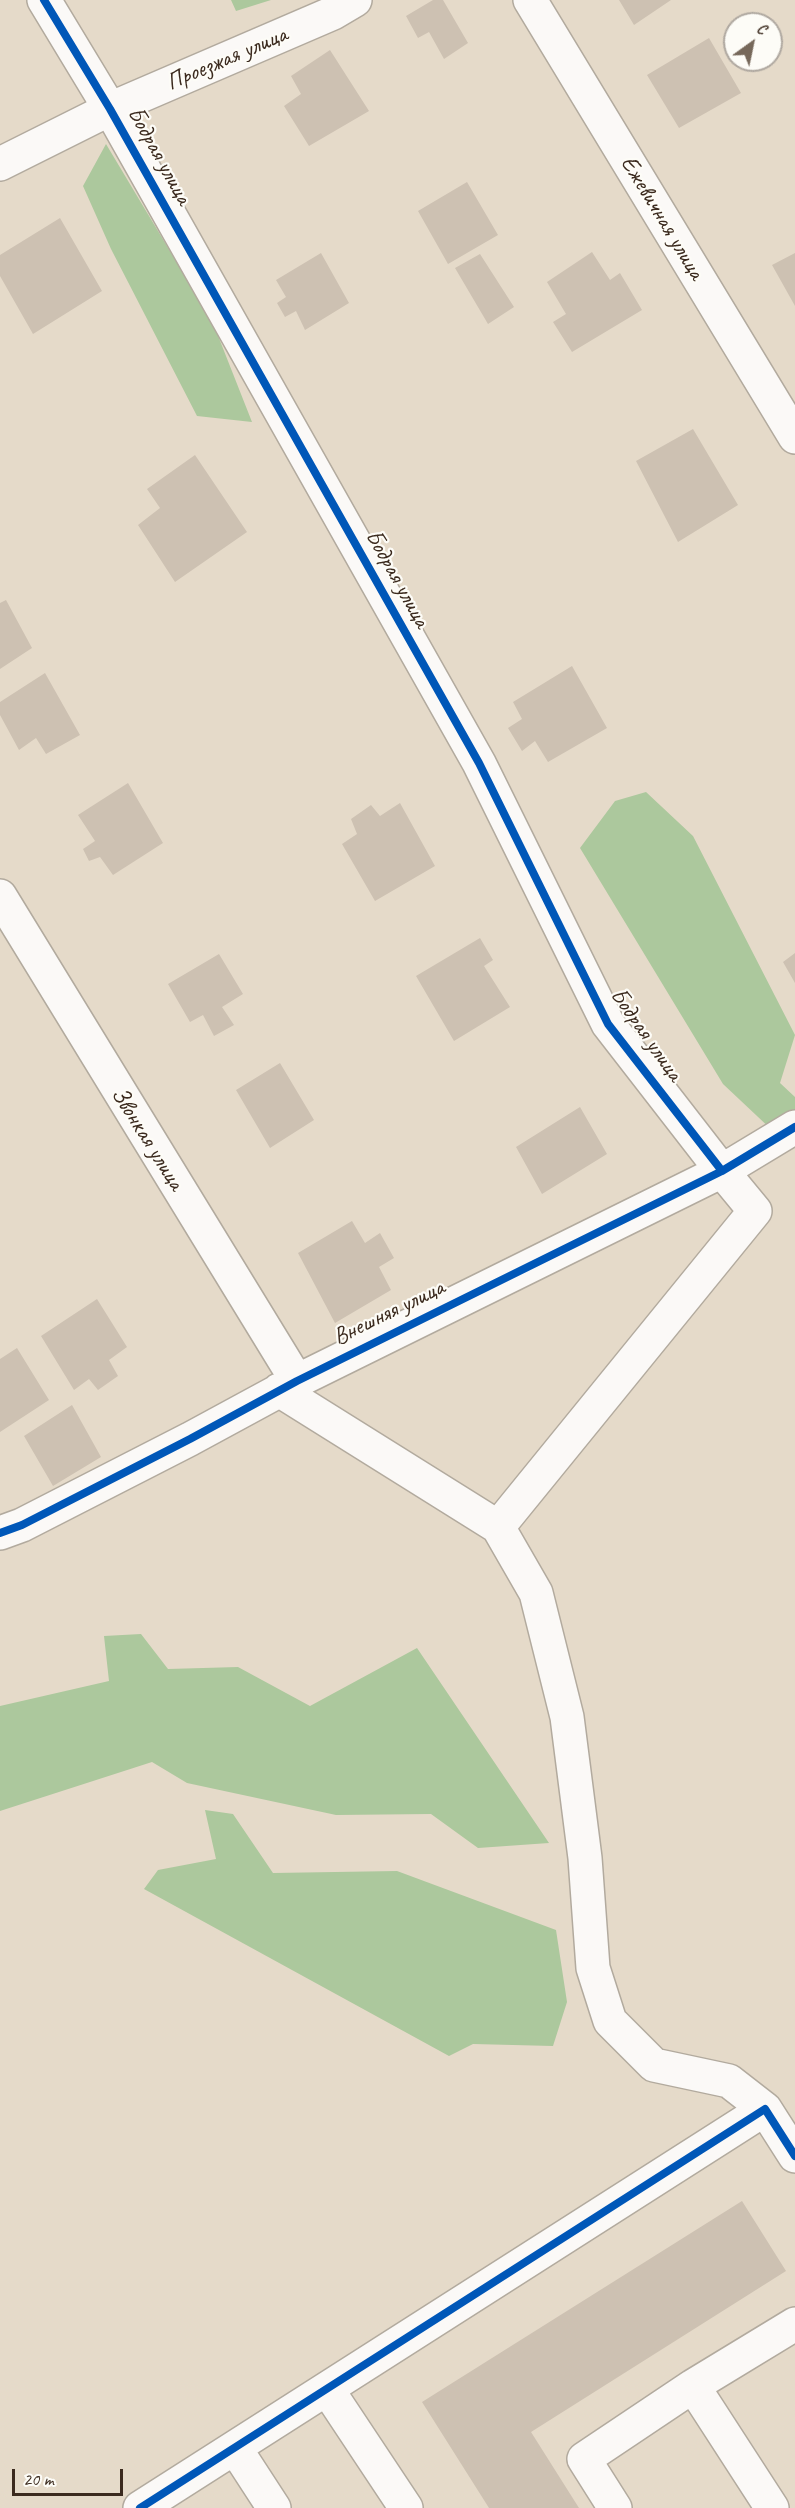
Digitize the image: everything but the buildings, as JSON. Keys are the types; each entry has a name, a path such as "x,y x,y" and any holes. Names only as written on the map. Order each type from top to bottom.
{"street":[{"name":"Бодрая улица","path":"44,0 110,109 479,763 608,1024 755,1211 498,1527"},
{"name":"Проезжая улица","path":"0,164 110,109 333,13 355,0"},
{"name":"Ежевичная улица","path":"530,0 795,437"},
{"name":"Звонкая улица","path":"0,896 288,1385"},
{"name":"Внешняя улица","path":"0,1533 22,1525 288,1385 722,1171 795,1127"},
{"path":"288,1385 498,1527 536,1593 567,1717 585,1858 592,1968 610,2021 654,2065 729,2081 765,2109 795,2156"},
{"path":"140,2508 765,2109"},
{"path":"615,2508 584,2459 693,2386 795,2324"},
{"path":"693,2386 772,2508"},
{"path":"327,2389 406,2508"},
{"path":"235,2448 274,2508"}],"green space":[{"path":"231,0 271,0 236,11"},
{"path":"106,144 213,323 252,422 197,416 111,249 83,186"},
{"path":"646,792 693,836 795,1035 780,1083 795,1097 795,1139 774,1132 723,1084 580,848 615,801"},
{"path":"141,1634 168,1669 238,1667 310,1706 417,1648 549,1843 478,1848 431,1814 336,1815 187,1783 152,1762 0,1811 0,1706 109,1681 104,1636"},
{"path":"205,1810 233,1814 273,1873 397,1871 556,1930 567,2002 553,2046 473,2044 449,2056 144,1889 158,1870 216,1859"}],"cycle path":[{"path":"44,0 110,109 479,763 608,1024 722,1171"},
{"path":"0,1533 22,1525 297,1381 722,1171 795,1127"},
{"path":"140,2508 765,2109 795,2156"}]}
